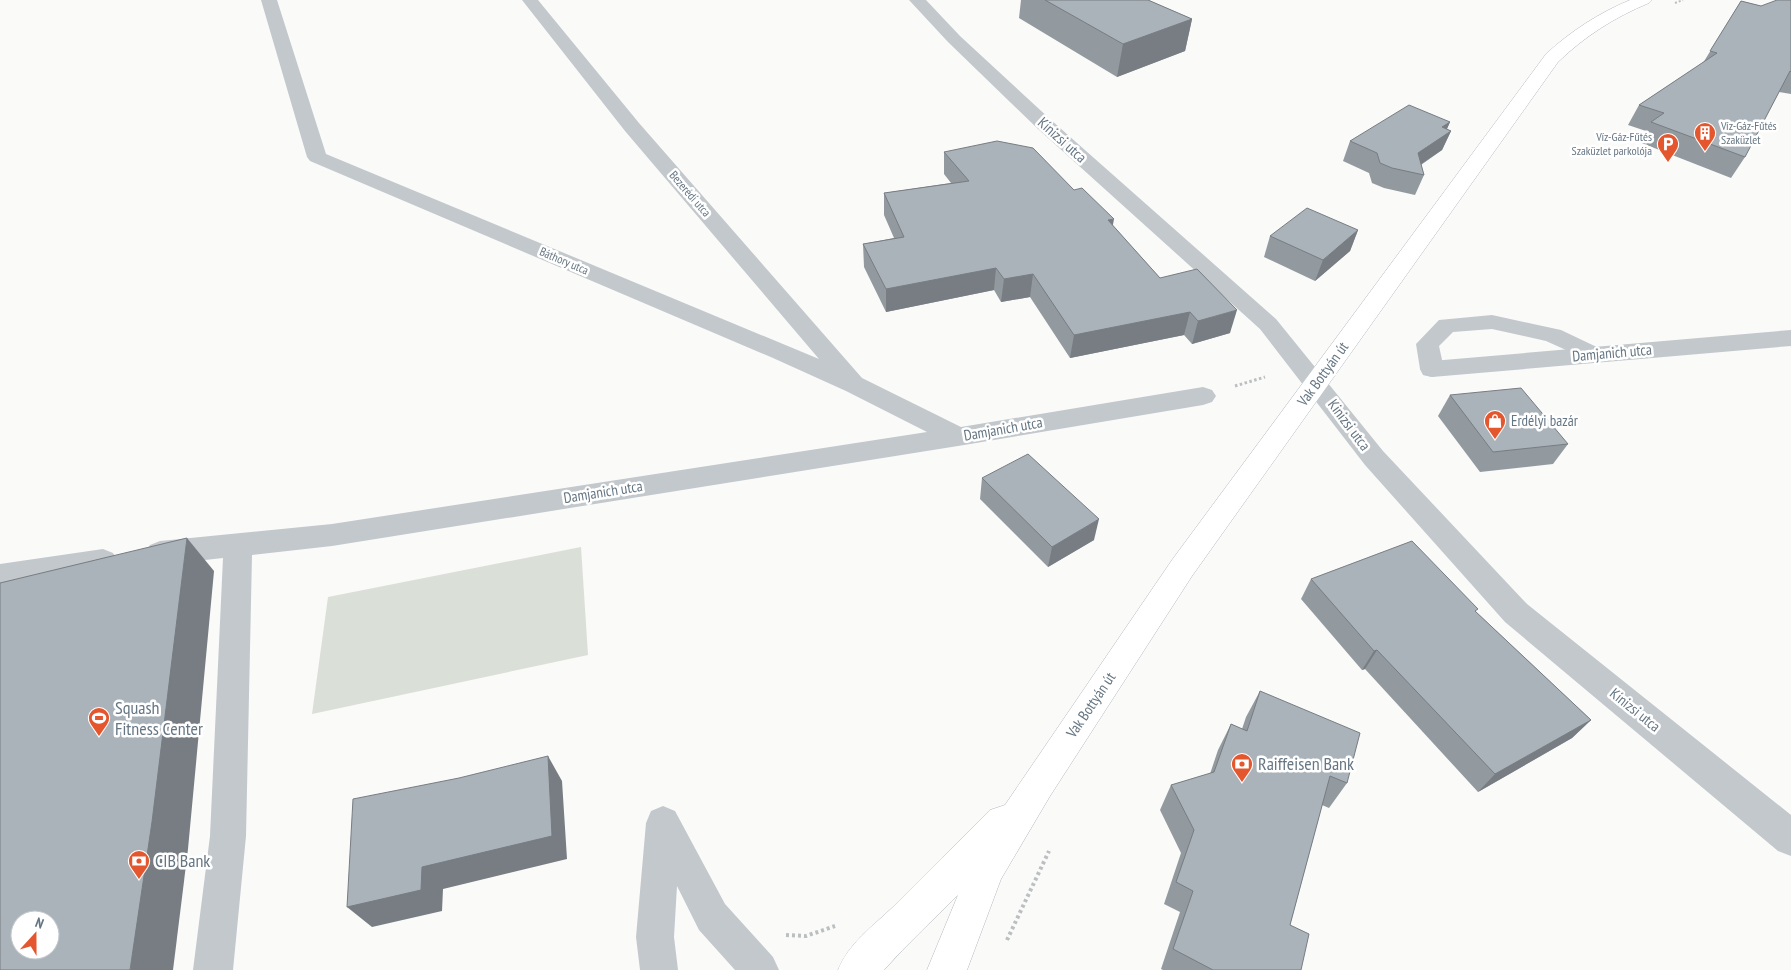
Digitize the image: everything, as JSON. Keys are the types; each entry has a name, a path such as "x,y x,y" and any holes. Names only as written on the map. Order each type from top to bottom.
{"street":[{"name":"Báthory utca","path":"269,0 317,157 773,348 855,385 958,437"},
{"name":"Bezerédi utca","path":"530,0 632,127 855,385"},
{"name":"Kinizsi utca","path":"917,0 954,39 1044,124 1268,324 1374,458 1516,613 1791,838"},
{"name":"Vak Bottyán út","path":"947,970 987,868 1038,784 1309,374 1377,301 1552,58 1574,37 1589,27 1644,0"},
{"name":"Damjanich utca","path":"1432,369 1791,338"},
{"name":"Damjanich utca","path":"0,576 134,557 332,535 958,437 1203,396"},
{"path":"213,970 228,836 238,545"},
{"name":"Vak Bottyán út","path":"858,970 885,939 904,922 1038,784"}],"lane":[{"path":"1432,369 1427,344 1447,325 1492,322 1553,335 1595,355"},
{"path":"659,970 655,937 663,823 712,917 760,970"}],"path":[{"path":"1203,396 1309,374"},
{"path":"1004,946 1052,844"}],"shaded area":[{"path":"581,547 588,655 312,714 328,597"}],"building":[{"path":"1045,0 1148,0 1192,19 1123,44"},
{"path":"1777,0 1791,0 1791,72 1745,157 1651,122 1664,113 1639,105 1717,53 1710,51 1741,1 1761,6"},
{"path":"1409,105 1450,122 1442,127 1451,131 1418,153 1424,175 1392,168 1380,163 1377,153 1350,141"},
{"path":"997,141 1033,148 1074,190 1082,188 1114,219 1108,220 1160,278 1197,269 1237,310 1198,321 1190,312 1074,335 1033,274 1004,279 996,268 886,289 863,244 904,237 884,193 969,181 944,152"},
{"path":"1307,208 1358,230 1323,260 1270,236"},
{"path":"1521,388 1568,444 1493,452 1450,395"},
{"path":"1028,454 1099,519 1052,547 982,478"},
{"name":"Squash Fitness Center","path":"187,538 152,822 130,970 0,970 0,583"},
{"path":"1412,541 1478,609 1475,611 1591,720 1495,774 1377,650 1374,651 1311,579"},
{"path":"1260,691 1360,733 1347,783 1330,776 1290,925 1309,934 1301,970 1213,970 1173,949 1193,891 1176,882 1194,830 1171,785 1214,772 1231,724 1247,731"},
{"path":"548,756 552,836 422,867 421,890 347,907 353,799 459,778"}],"place":[{"name":"Víz-Gáz-Fűtés Szaküzlet","path":"1705,152"},
{"name":"Víz-Gáz-Fűtés Szaküzlet parkolója","path":"1668,163"},
{"name":"Erdélyi bazár","path":"1495,440"},
{"name":"Squash Fitness Center","path":"99,737"},
{"name":"Raiffeisen Bank","path":"1242,783"},
{"name":"CIB Bank","path":"139,880"}]}
